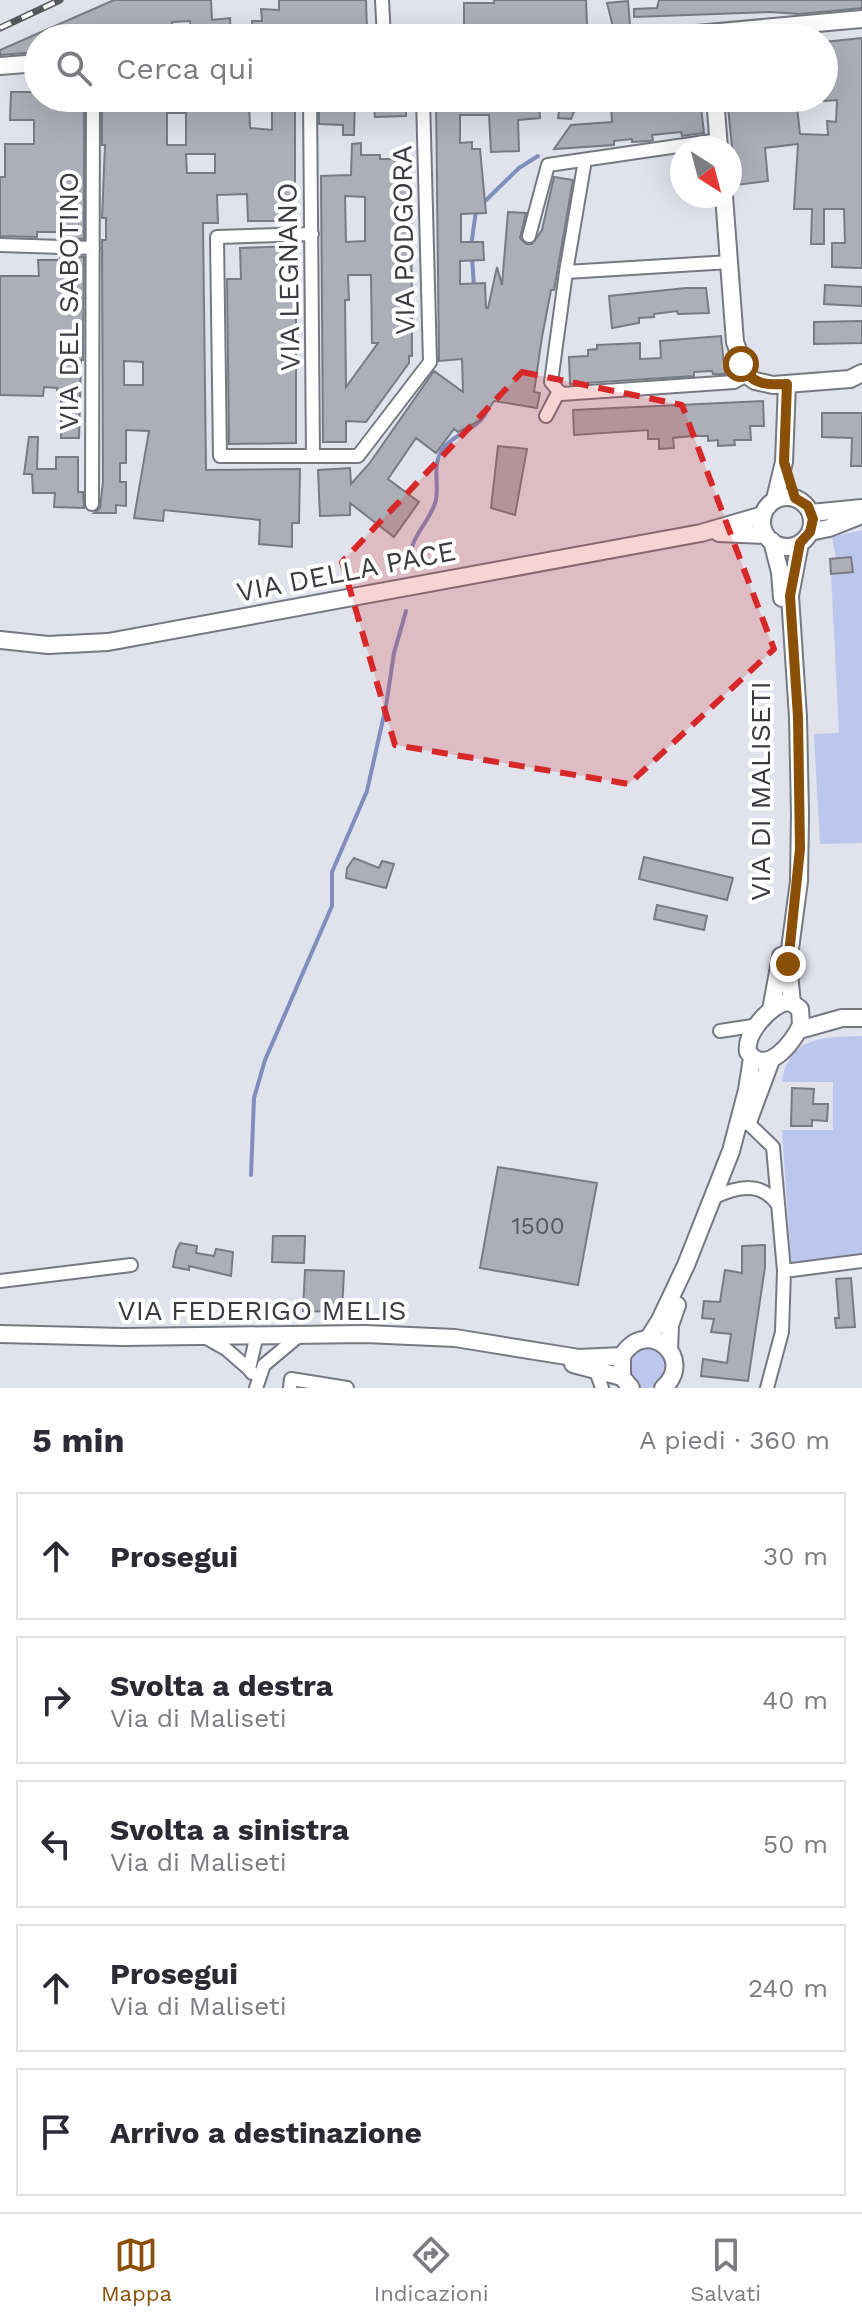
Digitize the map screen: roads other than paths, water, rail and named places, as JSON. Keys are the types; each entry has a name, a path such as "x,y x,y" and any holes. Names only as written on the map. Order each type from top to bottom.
{"street":[{"path":"382,0 383,24"},
{"path":"811,24 862,19"},
{"path":"0,66 24,64"},
{"name":"VIA DEL SABOTINO","path":"92,504 93,112"},
{"name":"VIA LEGNANO","path":"310,112 313,456"},
{"name":"VIA PODGORA","path":"313,456 358,456 430,362 423,112"},
{"path":"716,112 718,136"},
{"path":"529,236 548,165 670,150"},
{"path":"546,416 555,386 566,272 585,160"},
{"path":"725,208 735,342 747,375 765,385 850,379 862,373"},
{"path":"312,234 217,237 220,456 313,456"},
{"path":"0,245 93,248"},
{"path":"566,272 730,262"},
{"path":"555,386 561,394 734,382 747,375"},
{"path":"701,533 763,515 775,499 784,462 787,384"},
{"path":"784,462 795,498"},
{"path":"775,499 795,498 802,501 811,513"},
{"path":"811,513 862,508"},
{"path":"787,570 805,538 811,513"},
{"path":"763,515 769,538 787,570"},
{"path":"701,533 769,538 786,547 862,515"},
{"name":"VIA DELLA PACE","path":"0,640 48,645 108,642 701,533"},
{"name":"VIA DI MALISETI","path":"731,1151 748,1123 771,1060 799,1030 788,964 800,849 798,717 787,570"},
{"name":"VIA DI MALISETI","path":"648,1339 686,1265 731,1151 747,1090 751,1034 771,1010 779,968 788,893 791,828 787,570"},
{"path":"771,1010 786,1002 842,1018 862,1018"},
{"path":"799,1030 842,1018"},
{"path":"759,1025 720,1031 763,1063 771,1060"},
{"path":"748,1123 773,1147 780,1208 784,1271 782,1332 767,1388"},
{"path":"712,1198 745,1187 757,1188 772,1197 780,1208"},
{"path":"784,1271 862,1261"},
{"path":"0,1281 131,1265"},
{"name":"VIA DI MALISETI","path":"669,1350 670,1325 686,1265"},
{"name":"VIA FEDERIGO MELIS","path":"0,1334 123,1337 302,1334 455,1338 522,1348 579,1358 622,1356 624,1384 596,1371 522,1348"},
{"path":"257,1334 264,1365"},
{"path":"254,1379 257,1334"},
{"path":"254,1379 264,1365 302,1334"},
{"path":"200,1335 226,1349 254,1379"},
{"path":"622,1356 632,1343 648,1339 663,1344 669,1350 674,1368 686,1388"},
{"path":"663,1388 672,1377 674,1368"},
{"path":"596,1371 602,1388"},
{"path":"290,1388 291,1379 347,1388"}],"waterway":[{"path":"482,204 519,168 538,156"},
{"path":"471,246 476,211"},
{"path":"472,258 474,286"},
{"path":"406,564 414,541 435,505 437,462 442,450 480,421 488,408"},
{"path":"251,1175 254,1098 265,1060 332,906 332,872 367,791 394,653 406,611"}],"railway":[{"path":"0,28 60,0"}]}
